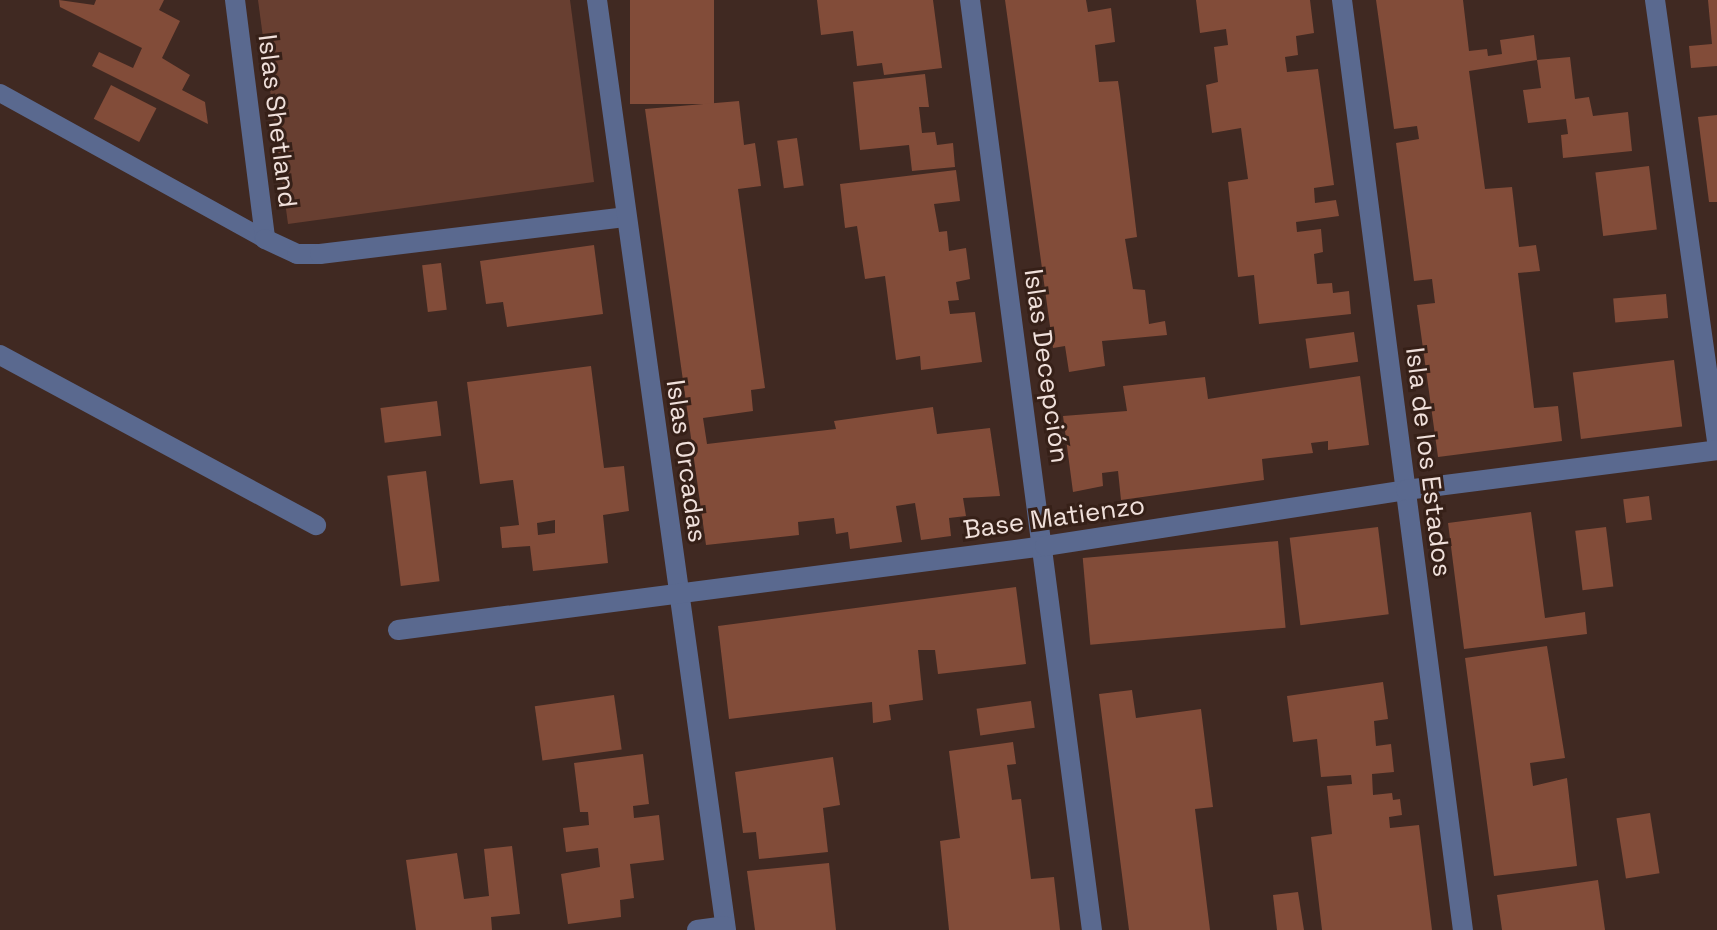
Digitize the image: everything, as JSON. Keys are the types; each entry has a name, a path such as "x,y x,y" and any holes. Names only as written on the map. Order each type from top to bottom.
{"street":[{"name":"Islas Shetland","path":"235,0 265,239 297,254 320,254 625,217"},
{"name":"Islas Orcadas","path":"597,0 725,928"},
{"name":"Islas Decepción","path":"970,0 1045,546 1092,930"},
{"name":"Isla de los Estados","path":"1342,0 1463,930"},
{"path":"1655,0 1717,441"},
{"path":"0,355 316,525"},
{"name":"Base Matienzo","path":"398,630 1045,546 1406,490 1717,450"},
{"path":"697,930 725,928"}],"lane":[{"path":"0,93 265,239"}],"shaded area":[{"path":"258,0 570,0 594,182 288,224"}],"building":[{"path":"59,0 94,5 96,0 164,0 159,10 180,21 162,58 190,75 182,90 205,102 208,124 92,66 99,52 133,68 142,48 60,7"},
{"path":"630,0 714,0 714,104 630,104"},
{"path":"817,0 933,0 942,68 884,75 882,63 857,66 853,31 821,35"},
{"path":"1005,0 1086,0 1088,12 1111,8 1115,42 1095,45 1099,82 1118,81 1137,237 1125,239 1133,289 1145,290 1149,324 1165,321 1167,335 1102,341 1105,366 1069,372 1065,346 1053,348"},
{"path":"1196,0 1310,0 1314,33 1296,36 1298,55 1285,57 1287,72 1318,69 1334,185 1314,188 1315,203 1336,200 1339,216 1296,222 1297,232 1321,229 1323,252 1314,254 1317,284 1332,283 1333,293 1349,291 1351,314 1259,324 1254,275 1238,277 1228,182 1248,179 1241,128 1212,133 1206,85 1218,82 1214,47 1228,45 1226,29 1200,33"},
{"path":"1376,0 1463,0 1469,51 1487,49 1488,56 1502,54 1500,40 1534,35 1537,60 1469,71 1485,189 1512,187 1519,247 1536,245 1540,271 1518,273 1534,408 1558,406 1562,441 1438,457 1417,305 1435,303 1432,279 1414,281 1396,143 1419,139 1417,126 1394,129"},
{"path":"1708,0 1717,0 1717,66 1691,68 1689,46 1712,44"},
{"path":"1570,57 1575,99 1589,97 1593,116 1628,112 1632,151 1563,158 1561,135 1568,134 1566,119 1528,123 1523,90 1541,88 1537,60"},
{"path":"925,74 929,107 919,107 922,133 935,132 937,145 953,143 955,167 912,171 909,145 860,150 853,82"},
{"path":"111,85 156,108 139,142 94,119"},
{"path":"739,101 744,145 755,143 761,186 738,189 765,388 751,390 753,411 703,418 707,444 836,429 834,421 933,407 937,434 990,428 1000,496 963,498 966,516 949,518 951,536 921,540 915,503 896,506 902,542 850,549 848,532 836,534 834,518 798,522 799,535 706,545 645,109"},
{"path":"1717,115 1717,202 1709,202 1698,117"},
{"path":"797,138 804,186 784,188 777,141"},
{"path":"1649,166 1657,230 1603,236 1595,173"},
{"path":"956,170 960,201 934,204 939,232 947,231 949,251 966,248 970,279 956,282 959,300 948,301 950,314 975,312 982,362 921,370 920,356 896,360 885,276 865,279 857,226 845,228 840,184"},
{"path":"594,245 603,314 507,327 503,302 486,304 480,261"},
{"path":"441,263 447,310 428,312 422,265"},
{"path":"1666,294 1668,318 1615,323 1613,299"},
{"path":"1354,332 1358,362 1310,369 1305,339"},
{"path":"1674,360 1682,427 1581,439 1573,372"},
{"path":"591,366 604,468 624,466 629,511 603,515 608,563 533,571 530,546 502,548 500,527 519,525 513,480 480,484 467,382","holes":["555,520 555,533 538,535 537,523"]},
{"path":"1360,376 1369,445 1328,450 1328,441 1311,443 1313,453 1262,459 1264,480 1121,500 1118,471 1102,473 1103,486 1073,492 1063,416 1127,411 1123,386 1205,377 1208,399"},
{"path":"437,401 441,436 385,443 380,408"},
{"path":"426,471 440,581 401,586 387,476"},
{"path":"1649,496 1652,520 1626,523 1623,499"},
{"path":"1531,512 1545,618 1585,612 1587,634 1464,649 1448,523"},
{"path":"1378,527 1389,614 1300,625 1290,538"},
{"path":"1606,527 1613,587 1583,590 1575,531"},
{"path":"1278,541 1286,628 1090,645 1083,558"},
{"path":"1016,587 1026,664 938,674 935,650 918,650 923,700 889,705 891,720 873,723 872,702 729,719 718,626"},
{"path":"1547,646 1565,758 1530,763 1533,786 1567,778 1577,866 1494,876 1465,658"},
{"path":"1383,682 1388,719 1374,721 1376,746 1391,744 1394,772 1372,774 1373,795 1392,793 1393,800 1400,799 1402,815 1389,817 1390,828 1419,825 1432,930 1322,930 1311,837 1332,834 1327,786 1352,784 1351,775 1321,777 1317,739 1293,742 1287,696"},
{"path":"1132,690 1136,718 1201,709 1213,807 1195,809 1210,930 1129,930 1099,694"},
{"path":"614,695 622,749 542,761 535,706"},
{"path":"1031,701 1035,728 980,735 977,709"},
{"path":"1013,742 1016,764 1007,765 1012,800 1021,799 1031,879 1054,877 1060,930 949,930 940,841 960,838 949,751"},
{"path":"643,754 649,804 633,806 634,818 659,815 664,860 630,864 634,898 620,900 621,917 568,924 561,874 600,867 598,848 566,852 563,828 589,825 588,812 580,812 574,763"},
{"path":"833,757 840,805 823,808 828,852 759,859 756,832 743,833 735,772"},
{"path":"1650,813 1660,873 1626,879 1616,818"},
{"path":"512,846 520,914 491,917 492,930 416,930 406,860 457,853 464,899 489,896 484,849"},
{"path":"829,863 836,930 755,930 747,871"},
{"path":"1598,880 1605,930 1502,930 1497,895"},
{"path":"1298,892 1304,930 1277,930 1273,895"}]}
